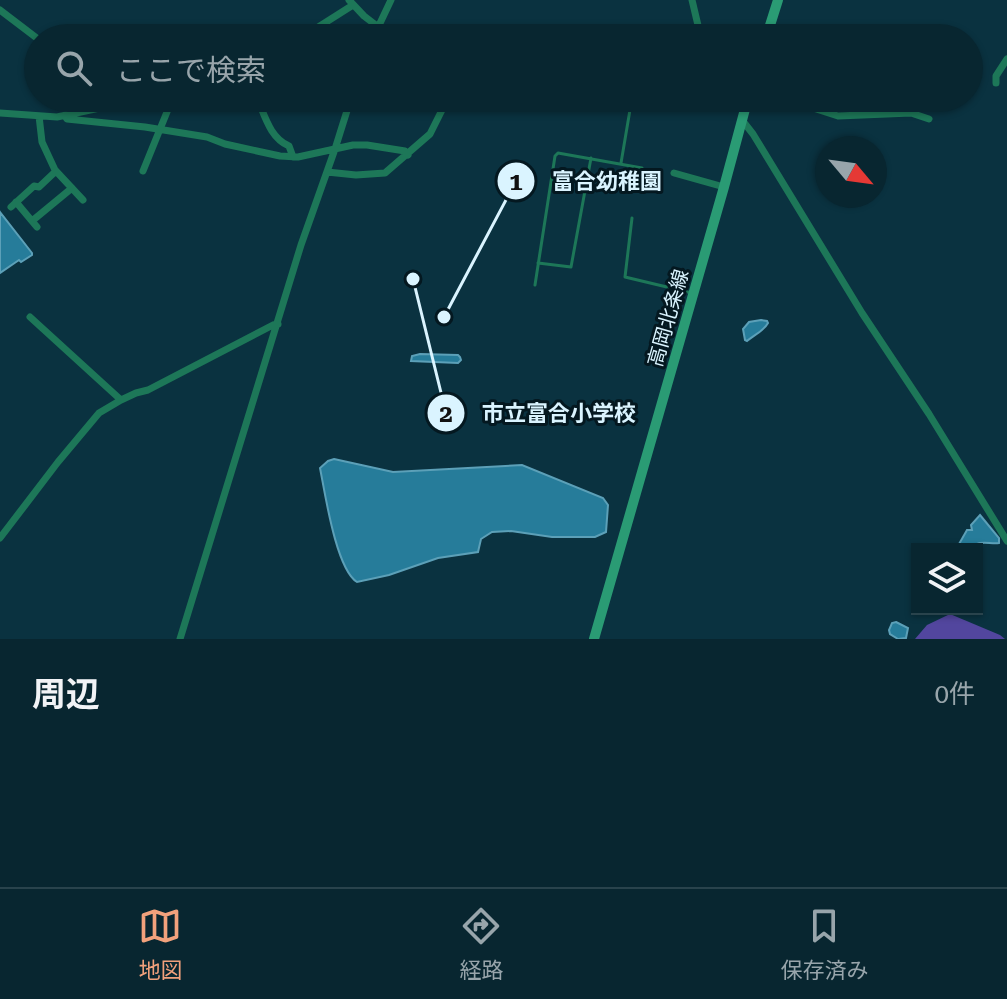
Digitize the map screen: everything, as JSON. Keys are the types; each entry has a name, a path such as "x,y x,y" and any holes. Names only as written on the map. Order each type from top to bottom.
{"main road":[{"path":"770,24 778,0"},
{"name":"高岡北条線","path":"594,639 744,112"}],"street":[{"path":"378,24 391,0"},
{"path":"692,0 698,24"},
{"path":"320,24 351,2 374,24"},
{"path":"0,10 24,28"},
{"path":"996,83 996,76 1007,59"},
{"path":"0,113 57,117 80,112"},
{"path":"143,171 167,112"},
{"path":"263,112 275,137 289,146 293,157"},
{"path":"180,639 301,245 347,112"},
{"path":"327,172 356,175 385,173 430,134 441,112"},
{"path":"826,112 838,116 911,113 929,119"},
{"path":"39,116 42,142 56,171 83,200"},
{"path":"65,116 67,119 207,137 280,156 293,157 353,145 405,151 408,155"},
{"path":"742,120 1007,541"},
{"path":"56,171 13,204 35,224 72,188"},
{"path":"674,173 724,187"},
{"path":"30,317 121,400"},
{"path":"0,538 99,413 278,324"}],"lane":[{"path":"621,163 630,112"},
{"path":"535,285 555,156 558,153 642,168"},
{"path":"538,263 571,267 591,158"},
{"path":"632,218 625,277 694,294"}],"shaded area":[{"path":"952,615 1005,639 915,639 927,625"}],"water":[{"path":"0,212 32,255 0,273"},
{"path":"767,321 766,326 745,340 743,329 749,322"},
{"path":"458,355 461,360 458,363 411,361 412,356"},
{"path":"334,459 393,472 522,465 603,498 608,505 606,532 595,537 552,537 511,531 492,532 481,539 478,552 438,558 357,582 337,547 325,495 320,468"},
{"path":"980,515 999,538 999,543 960,543 967,530 972,530 971,525"},
{"path":"892,623 908,628 906,638 898,639 890,634"}],"place":[{"name":"市立富合小学校","path":"413,279"},
{"name":"富合幼稚園","path":"444,317"}]}
